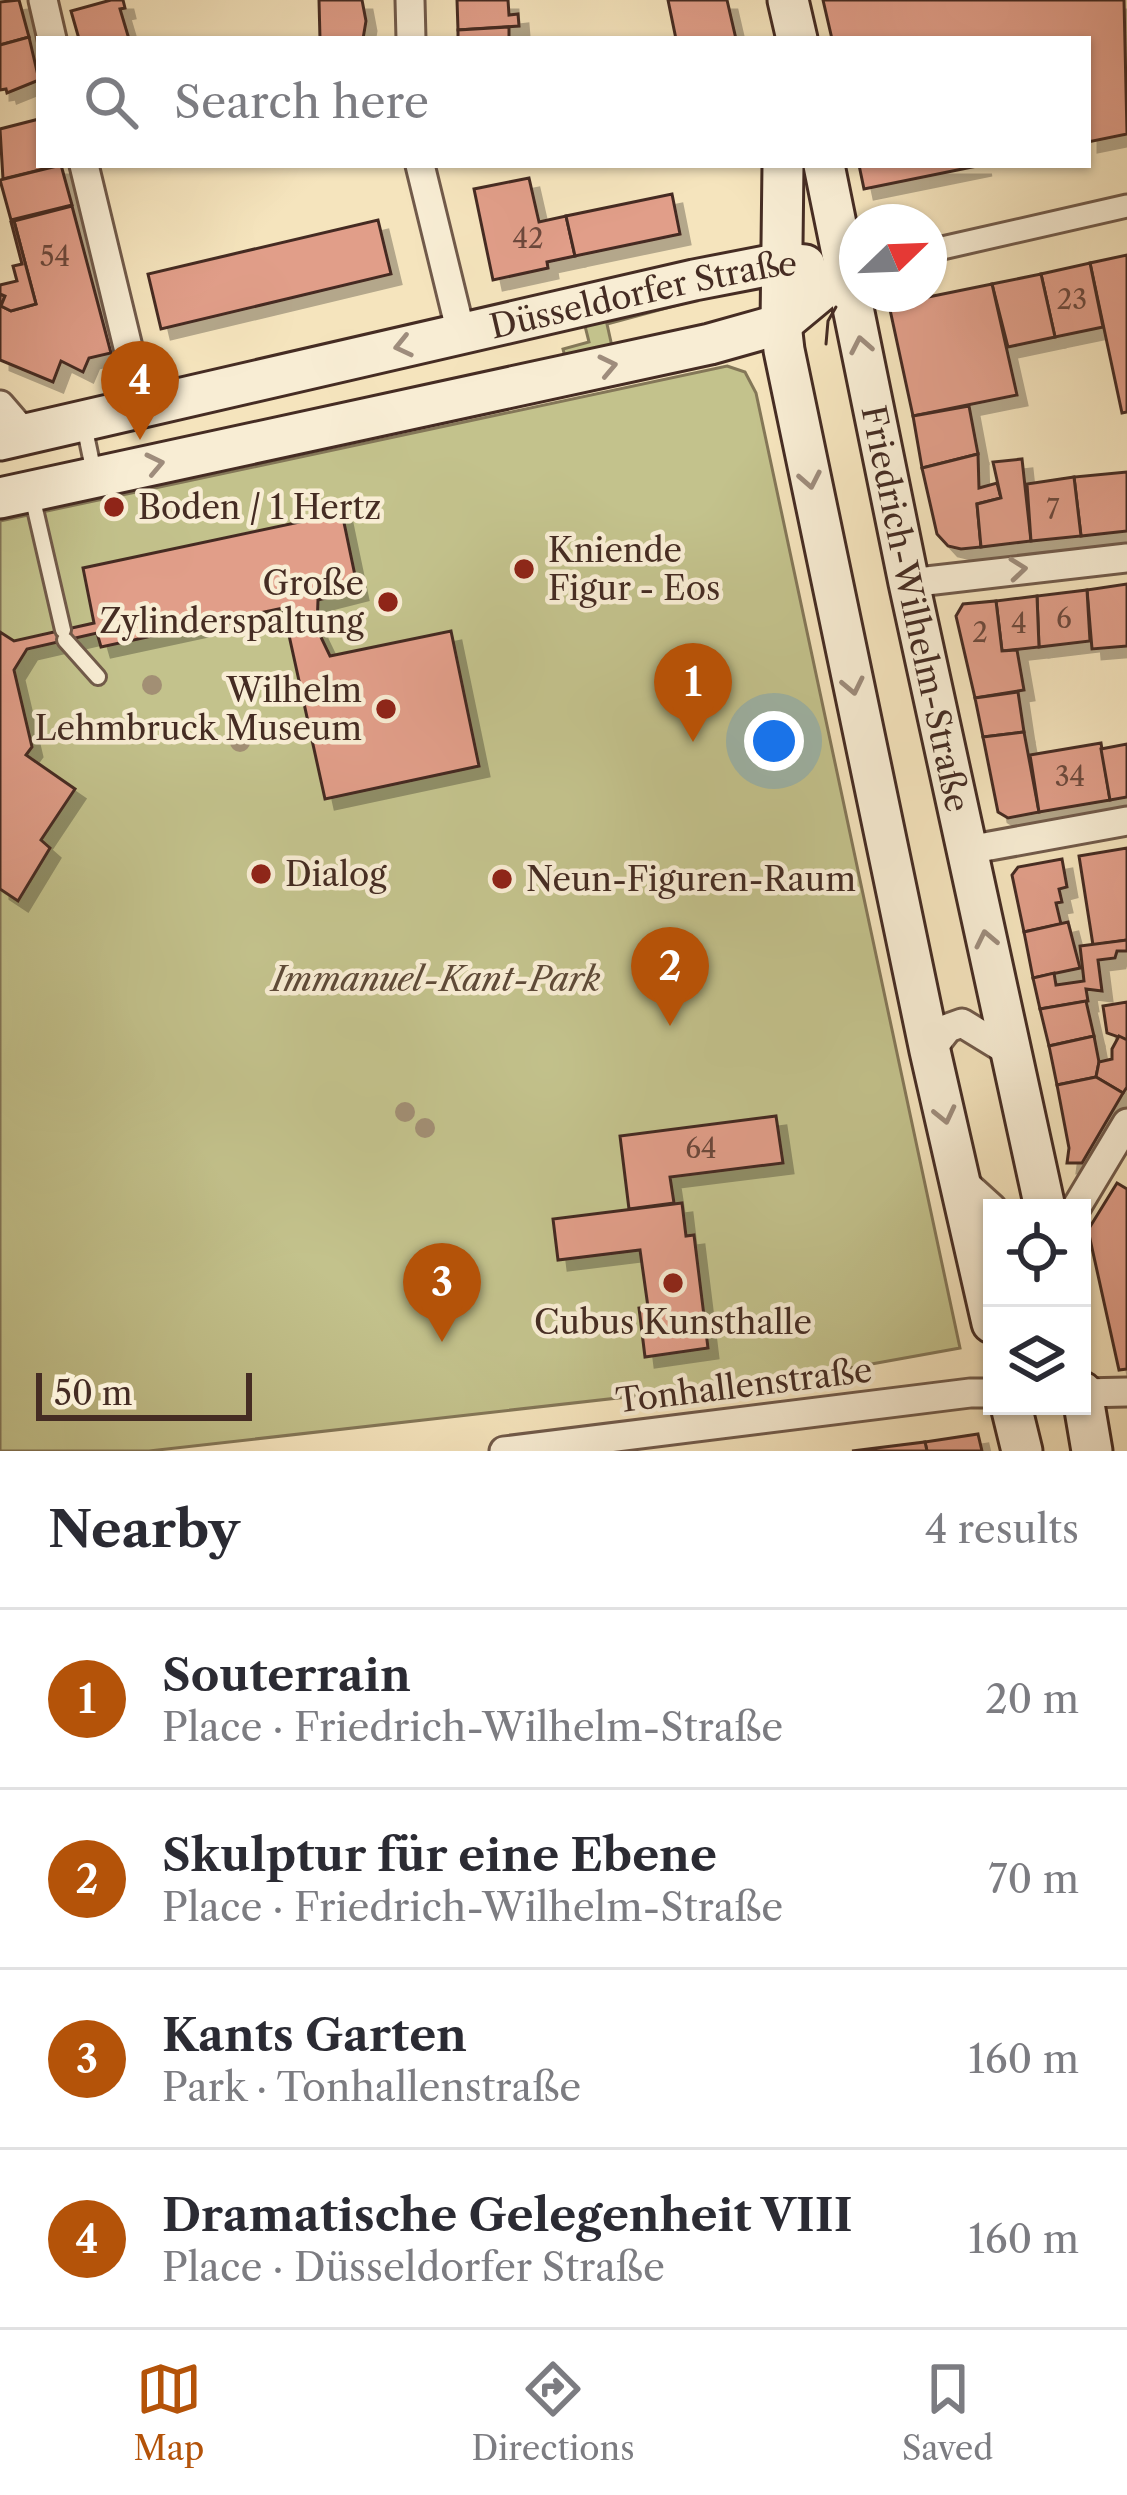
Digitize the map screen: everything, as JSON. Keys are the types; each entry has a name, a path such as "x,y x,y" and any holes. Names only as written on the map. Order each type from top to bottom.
{"main road":[{"path":"760,0 768,36"},
{"path":"788,0 795,36"},
{"path":"784,168 781,324 930,1051 988,1307"},
{"name":"Friedrich-Wilhelm-Straße","path":"825,168 839,237"},
{"name":"Düsseldorfer Straße","path":"8,426 83,420 782,263 839,269"},
{"name":"Düsseldorfer Straße","path":"16,495 710,344 781,324 839,276"},
{"name":"Friedrich-Wilhelm-Straße","path":"854,312 1041,1191"},
{"path":"1014,1415 1022,1451"},
{"path":"1086,1415 1093,1451"}],"street":[{"path":"43,0 51,36"},
{"path":"410,0 411,36"},
{"path":"84,168 142,405"},
{"path":"421,168 461,333"},
{"path":"947,247 1127,206"},
{"path":"909,583 1127,558"},
{"path":"968,850 1127,821"},
{"path":"930,1051 948,1028 962,1023 1011,1053"},
{"path":"1081,1199 1127,1124"},
{"path":"960,1179 983,1200"},
{"path":"1091,1393 1127,1392"},
{"name":"Tonhallenstraße","path":"504,1451 725,1438 983,1394"}],"lane":[{"path":"83,420 95,477"},
{"path":"16,495 64,635 98,677"}],"green space":[{"path":"691,290 693,301 607,324 613,351 566,361 563,349 589,342 583,318"},
{"name":"Immanuel-Kant-Park","path":"727,366 745,372 756,393 960,1348 794,1378 149,1451 0,1451 0,521"}],"building":[{"path":"19,0 29,37 0,45 0,2"},
{"path":"123,0 125,8 120,9 128,36 78,36 71,11"},
{"path":"319,0 362,0 364,36 320,36"},
{"path":"457,0 508,0 509,15 518,14 519,26 458,30"},
{"path":"668,0 727,0 735,36 675,36"},
{"path":"823,0 1124,0 1127,134 1091,141 1091,36 831,36"},
{"path":"509,27 509,36 458,36 458,30"},
{"path":"29,37 36,81 7,93 0,90 0,45"},
{"path":"36,120 36,168 48,168 3,179 0,129"},
{"path":"62,168 72,205 11,220 0,180"},
{"path":"860,168 967,168 864,189"},
{"path":"529,178 539,222 566,216 575,256 547,262 548,268 493,280 474,189"},
{"path":"672,194 680,234 575,256 566,216"},
{"path":"72,206 111,353 89,358 83,372 61,361 53,382 0,360 0,294 5,296 1,306 11,311 36,304 14,221"},
{"path":"378,220 391,274 161,329 148,274"},
{"path":"14,221 36,304 11,311 1,306 5,296 0,294 0,285 17,281 13,266 22,264"},
{"path":"1127,255 1127,412 1122,413 1090,263"},
{"path":"1090,263 1103,327 1055,337 1041,274"},
{"path":"1041,274 1055,337 1008,347 992,284"},
{"path":"992,284 1017,395 913,416 891,312 947,312 947,293"},
{"path":"969,406 978,454 922,468 913,416"},
{"path":"978,454 979,488 997,483 1001,498 977,504 981,547 948,546 937,534 922,468"},
{"path":"1022,459 1031,541 981,547 977,504 1001,498 993,462"},
{"path":"1127,472 1127,531 1081,536 1074,477"},
{"path":"1074,477 1081,536 1031,541 1027,484"},
{"name":"Wilhelm Lehmbruck Museum","path":"342,513 358,590 318,600 317,629 330,656 451,631 479,766 325,799 283,608 101,647 97,633 27,649 14,670 32,747 26,755 75,789 41,840 50,848 18,901 0,889 0,632 14,641 94,623 83,568"},
{"path":"1127,584 1127,646 1092,649 1087,590"},
{"path":"1087,590 1090,641 1039,647 1037,596"},
{"path":"1037,596 1039,647 1002,651 996,601"},
{"path":"996,601 1002,651 1017,650 1024,690 975,698 956,616 963,604"},
{"path":"1018,692 1024,732 983,737 975,698"},
{"path":"1024,732 1039,812 1008,818 998,812 983,737"},
{"path":"1101,743 1110,800 1039,812 1030,755"},
{"path":"1127,744 1127,797 1110,800 1101,749"},
{"path":"1127,848 1127,940 1093,945 1079,856"},
{"path":"1062,859 1067,887 1059,889 1062,902 1056,903 1061,924 1024,932 1012,875 1018,867"},
{"path":"1068,922 1080,968 1033,978 1024,932"},
{"path":"1127,940 1127,951 1098,960 1102,991 1086,989 1088,1001 1040,1009 1033,978 1054,973 1056,985 1084,981 1080,946"},
{"path":"1086,1001 1094,1036 1049,1046 1040,1009"},
{"path":"1127,1002 1127,1040 1107,1033 1103,1006"},
{"path":"1094,1036 1099,1062 1096,1077 1057,1085 1049,1046"},
{"path":"1119,1036 1127,1040 1123,1093 1096,1077 1099,1062 1112,1059"},
{"path":"1096,1077 1123,1093 1082,1163 1067,1163 1069,1148 1057,1085"},
{"path":"776,1116 783,1163 670,1177 674,1203 629,1209 620,1136"},
{"path":"1117,1183 1127,1189 1127,1369 1119,1370 1091,1225"},
{"name":"Cubus Kunsthalle","path":"682,1203 686,1236 694,1235 708,1348 645,1357 639,1308 648,1307 640,1250 558,1260 553,1219"},
{"path":"978,1434 982,1451 927,1451 925,1442"},
{"path":"925,1442 927,1451 852,1451"}],"tram line":[{"path":"826,344 828,321 836,307"}],"place":[{"name":"Dramatische Gelegenheit VIII","path":"140,440"},
{"name":"Boden / 1 Hertz","path":"114,507"},
{"name":"Kniende Figur - Eos","path":"524,569"},
{"name":"Große Zylinderspaltung","path":"388,602"},
{"name":"Wilhelm Lehmbruck Museum","path":"386,709"},
{"name":"Souterrain","path":"693,742"},
{"name":"Dialog","path":"261,874"},
{"name":"Neun-Figuren-Raum","path":"502,879"},
{"name":"Skulptur für eine Ebene","path":"670,1026"},
{"name":"Cubus Kunsthalle","path":"673,1283"},
{"name":"Kants Garten","path":"442,1342"}]}
